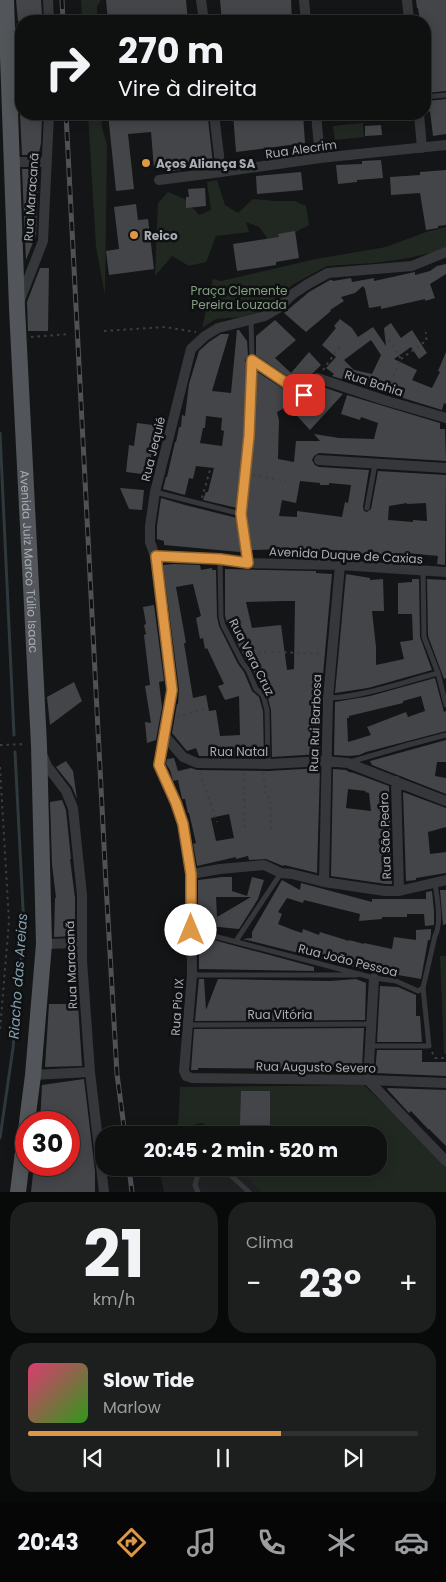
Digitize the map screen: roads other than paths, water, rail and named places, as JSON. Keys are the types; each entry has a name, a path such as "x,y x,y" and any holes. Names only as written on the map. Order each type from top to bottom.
{"main road":[{"name":"Avenida Juiz Marco Túlio Isaac","path":"6,0 18,337 39,745 44,944 28,1111"},
{"path":"18,1192 20,1176"}],"street":[{"path":"48,0 49,15"},
{"path":"201,0 203,15"},
{"path":"304,0 305,15"},
{"path":"407,0 408,15"},
{"name":"Rua Maracanã","path":"17,308 43,241 49,120"},
{"path":"215,120 221,172"},
{"path":"317,120 320,158"},
{"path":"420,120 422,148"},
{"name":"Rua Alecrim","path":"159,180 320,158 446,145"},
{"path":"11,162 47,162"},
{"path":"251,319 266,316 300,289 328,272 412,266 446,252"},
{"name":"Rua Jequié","path":"156,556 150,542 150,526 156,492 191,349 218,328 251,319"},
{"name":"Rua Bahia","path":"252,360 304,395 318,378 446,418"},
{"path":"319,460 446,468"},
{"name":"Avenida Duque de Caxias","path":"156,556 220,559 248,563 340,565 446,572"},
{"name":"Rua Pio IX","path":"156,556 172,690 159,765 183,824 191,874 192,974 184,1071 186,1076"},
{"name":"Rua Rui Barbosa","path":"324,882 328,698 340,565"},
{"name":"Rua Natal","path":"164,735 183,757 197,763 265,764 326,761 348,763 446,801"},
{"name":"Rua Maracanã","path":"39,745 47,766 66,791 73,808 82,896 82,944 90,1072 104,1192"},
{"name":"Rua São Pedro","path":"396,781 399,891"},
{"path":"191,874 264,865 281,873 324,882 378,890 399,891 446,880"},
{"path":"44,944 82,944"},
{"path":"369,976 371,1024 368,1080 446,1161"},
{"path":"33,1075 90,1072"},
{"name":"Rua Augusto Severo","path":"186,1076 192,1078 446,1083"}],"lane":[{"path":"431,96 446,94"},
{"path":"248,563 241,514 246,474 252,360 251,319"},
{"path":"367,508 375,464"},
{"path":"156,492 241,514"},
{"name":"Rua Vera Cruz","path":"220,559 221,617 223,625 248,670 256,689 263,695 267,710 265,764"},
{"path":"423,571 424,638 438,673 446,705"},
{"path":"328,698 370,691 438,673"},
{"path":"348,763 446,736"},
{"path":"236,941 281,873"},
{"path":"370,1046 429,1046 424,988 435,936 438,930 435,882"},
{"name":"Rua João Pessoa","path":"191,930 369,976 396,980 418,990 424,988"},
{"path":"192,974 369,976"},
{"name":"Rua Vitória","path":"188,1025 371,1024"},
{"path":"197,1176 195,1185 198,1192"},
{"path":"231,1176 248,1192"}],"waterway":[{"name":"Riacho das Areias","path":"0,433 14,735"},
{"name":"Riacho das Areias","path":"0,1138 13,1048 24,928 15,752"}],"railway":[{"path":"62,0 63,15"},
{"path":"66,120 106,884 117,1074 124,1126"},
{"path":"130,1176 132,1192"}],"place":[{"name":"Aços Aliança SA","path":"146,163"},
{"name":"Reico","path":"134,235"}],"park label":[{"name":"Praça Clemente Pereira Louzada","path":"239,297"}]}
